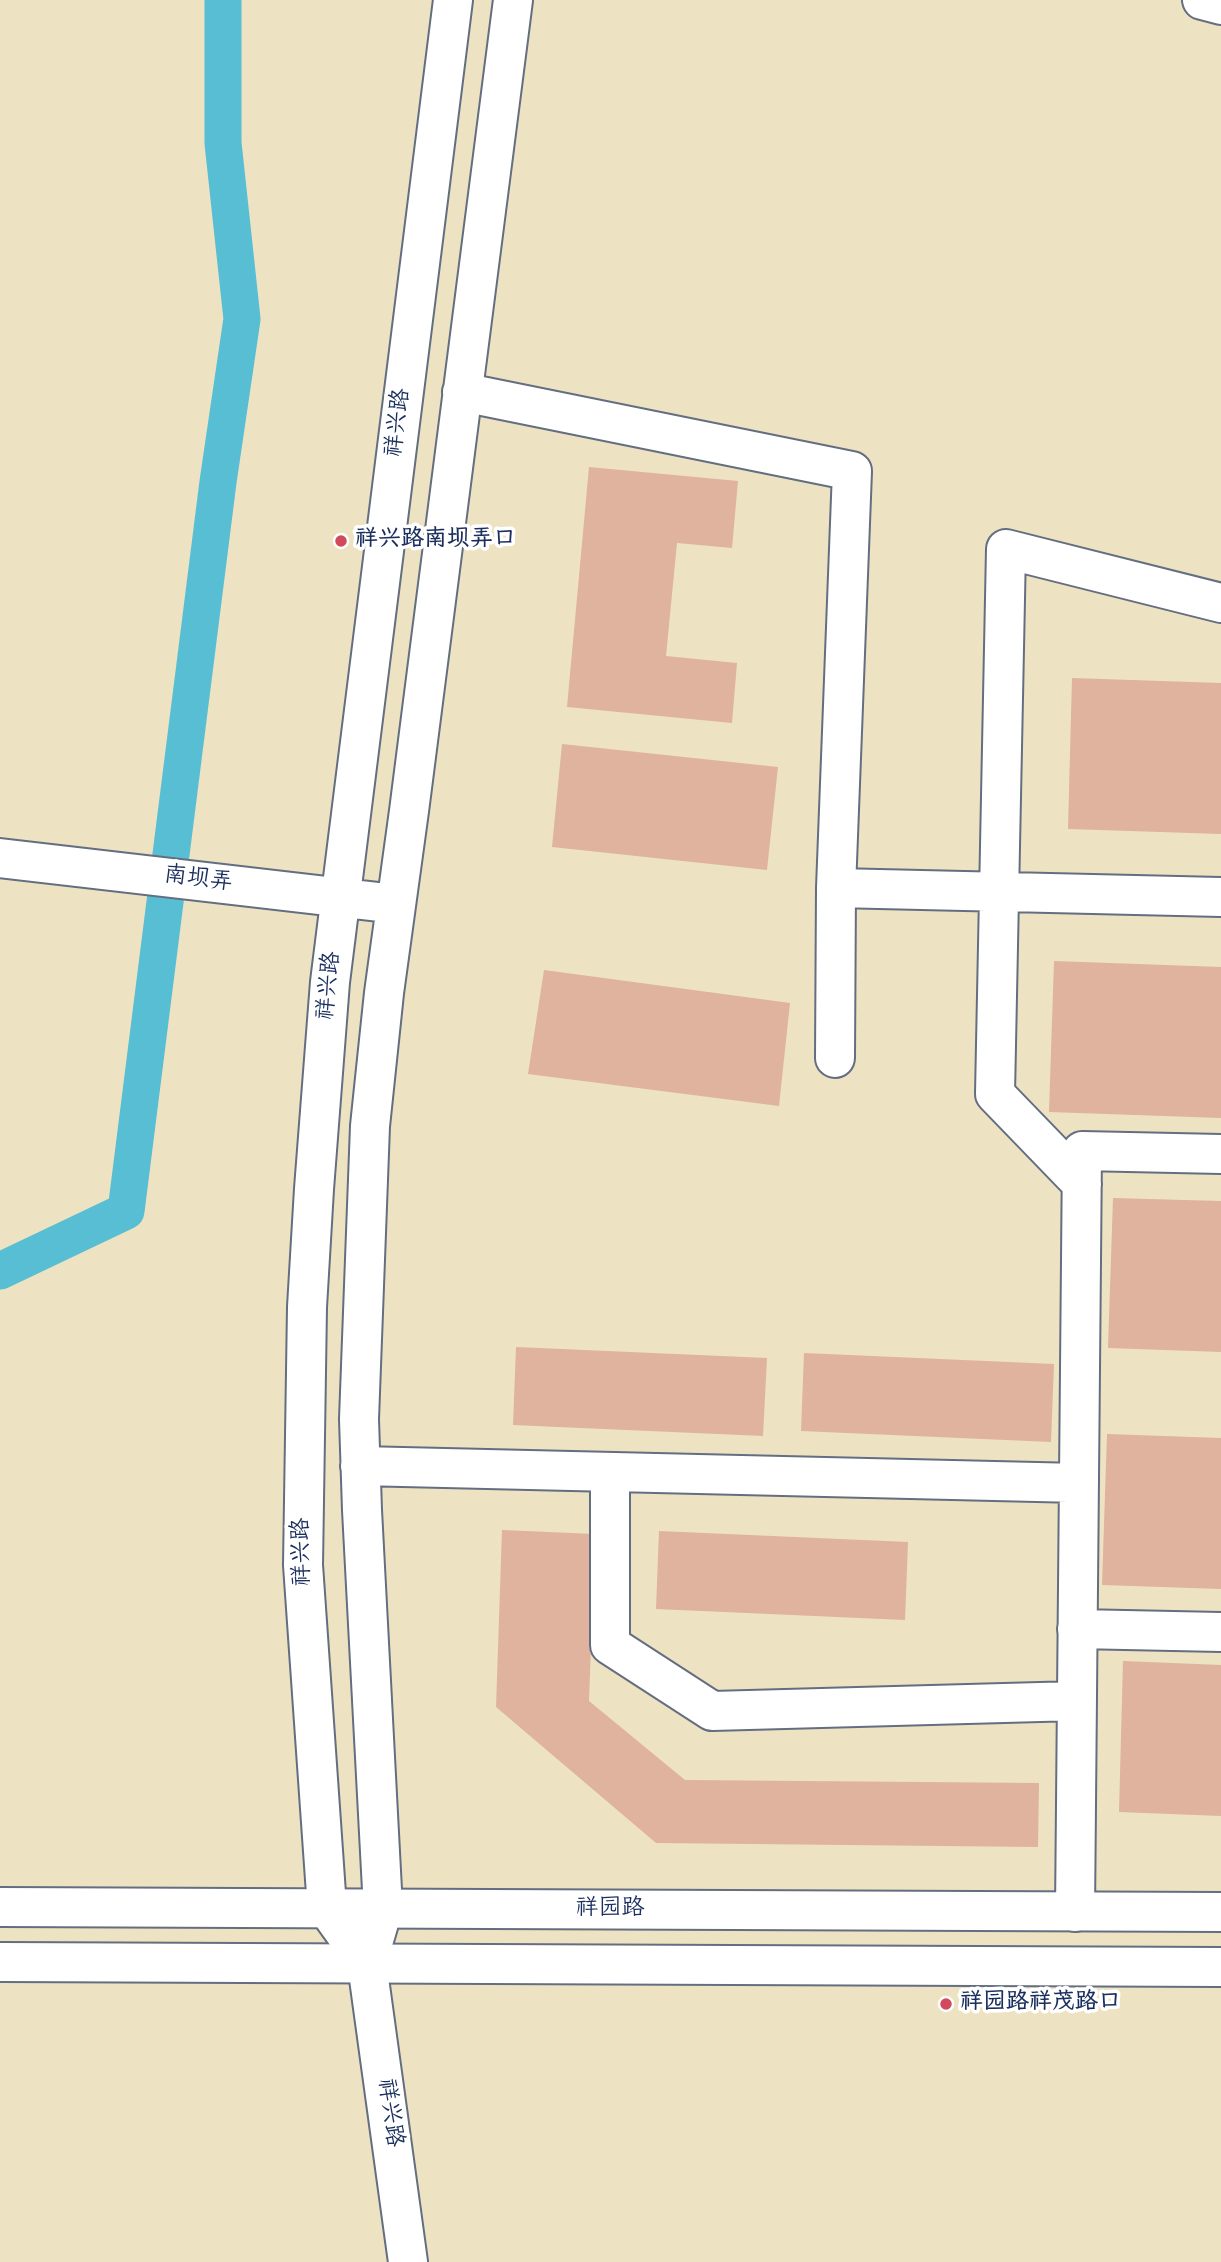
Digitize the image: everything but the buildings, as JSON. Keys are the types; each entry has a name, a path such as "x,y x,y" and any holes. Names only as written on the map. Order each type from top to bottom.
{"street":[{"name":"祥兴路","path":"367,1964 327,1909 303,1565 307,1307 330,982 453,0"},
{"name":"祥兴路","path":"408,2262 367,1964 383,1909 359,1419 370,1126 383,993 513,0"},
{"path":"1202,0 1221,5"},
{"path":"462,393 852,471 836,888 835,1058"},
{"path":"1082,1184 995,1094 1006,549 1221,603"},
{"name":"南坝弄","path":"0,858 396,904"},
{"path":"836,888 1221,897"},
{"path":"1075,1912 1082,1150 1221,1154"},
{"path":"360,1466 1079,1483"},
{"path":"610,1472 610,1645 712,1710 1077,1701"},
{"path":"1077,1629 1221,1632"},
{"name":"祥园路","path":"0,1907 1221,1912"},
{"path":"0,1962 1221,1967"}],"waterway":[{"path":"0,1271 126,1211 218,482 242,319 223,143 223,0"}],"place":[{"name":"祥兴路南坝弄口","path":"341,541"},
{"name":"祥园路祥茂路口","path":"946,2004"}]}
